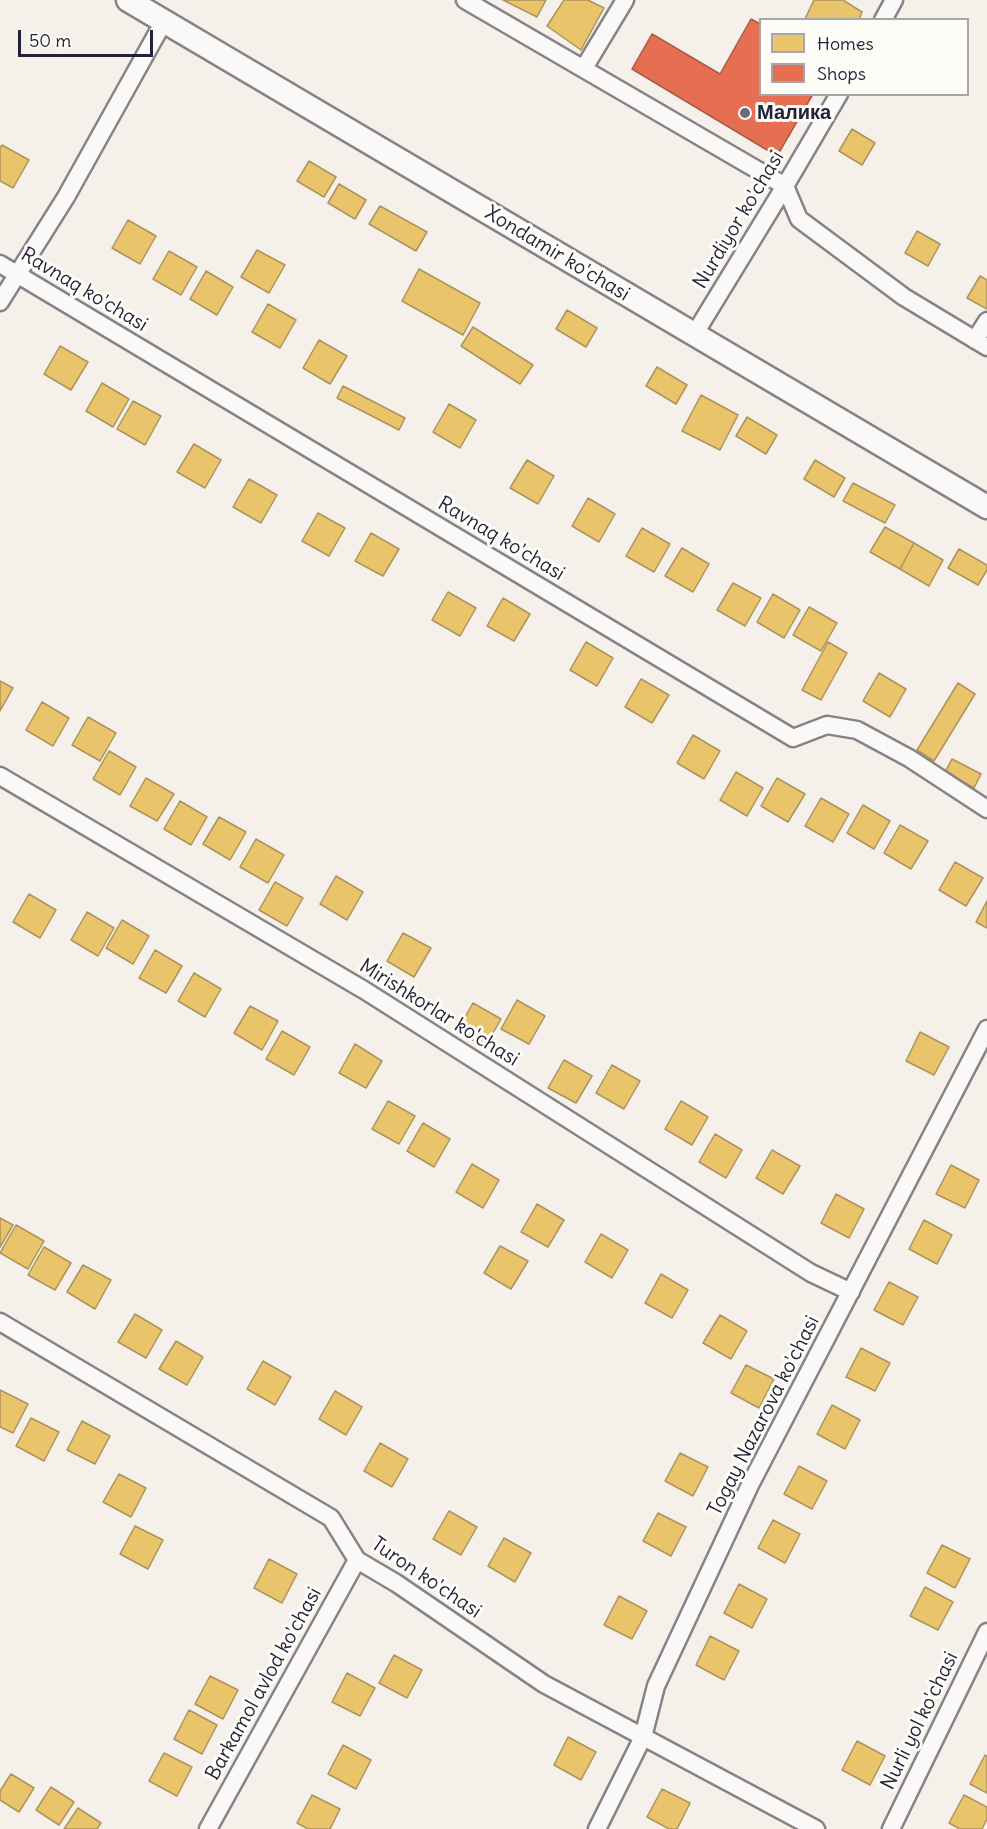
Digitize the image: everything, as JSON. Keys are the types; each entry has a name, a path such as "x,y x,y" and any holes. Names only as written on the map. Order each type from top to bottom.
{"main road":[{"name":"Xondamir ko'chasi","path":"128,0 987,507"}],"street":[{"path":"465,0 785,186 799,219 904,297 981,344 987,321"},
{"path":"584,68 625,0"},
{"path":"883,18 894,0"},
{"path":"0,302 66,197 164,21"},
{"name":"Nurdiyor ko'chasi","path":"694,335 838,96"},
{"name":"Ravnaq ko'chasi","path":"0,264 793,738 827,725 857,730 909,758 987,809"},
{"name":"Mirishkorlar ko'chasi","path":"0,776 364,990 811,1273 851,1292"},
{"name":"Togay Nazarova ko'chasi","path":"597,1829 643,1737 656,1686 750,1485 987,1029"},
{"name":"Turon ko'chasi","path":"0,1322 331,1518 357,1560 396,1583 544,1684 816,1829"},
{"name":"Barkamol avlod ko'chasi","path":"208,1829 357,1560"},
{"name":"Nurli yol ko'chasi","path":"891,1829 987,1632"}],"building: Homes":[{"path":"503,0 546,0 537,17"},
{"path":"564,0 588,0 604,8 581,50 547,26"},
{"path":"814,0 843,0 862,12 860,18 805,18"},
{"path":"852,129 875,143 862,165 839,151"},
{"path":"2,145 29,160 13,188 0,181 0,148"},
{"path":"309,161 336,177 324,197 297,181"},
{"path":"339,184 366,200 355,219 328,203"},
{"path":"380,206 427,232 416,251 369,224"},
{"path":"128,220 156,236 140,264 112,248"},
{"path":"917,231 940,244 928,266 905,253"},
{"path":"257,250 285,265 269,293 241,277"},
{"path":"169,251 197,267 181,295 153,279"},
{"path":"419,269 480,303 463,335 402,301"},
{"path":"206,271 233,287 217,315 190,299"},
{"path":"980,276 987,280 987,309 967,298"},
{"path":"268,304 296,320 280,348 252,332"},
{"path":"567,310 597,328 586,347 556,329"},
{"path":"473,327 533,365 520,384 461,346"},
{"path":"319,340 347,356 330,384 303,368"},
{"path":"60,346 88,362 71,390 44,374"},
{"path":"657,367 687,385 676,404 646,386"},
{"path":"102,383 129,399 113,427 86,411"},
{"path":"343,386 405,418 399,430 337,398"},
{"path":"701,395 738,415 720,450 682,431"},
{"path":"133,401 161,416 145,445 117,429"},
{"path":"449,404 476,420 460,448 433,432"},
{"path":"747,417 777,435 766,454 736,436"},
{"path":"194,444 221,460 205,488 177,472"},
{"path":"527,460 554,476 538,504 510,488"},
{"path":"815,460 845,478 834,497 804,479"},
{"path":"249,479 277,495 261,523 233,507"},
{"path":"853,483 895,505 885,523 843,501"},
{"path":"588,498 615,514 599,542 572,526"},
{"path":"318,513 345,528 329,556 302,541"},
{"path":"885,527 914,543 900,569 870,552"},
{"path":"642,528 670,544 654,572 626,556"},
{"path":"371,533 399,549 383,576 355,561"},
{"path":"914,543 943,560 929,586 900,569"},
{"path":"682,548 709,564 693,592 665,576"},
{"path":"959,549 987,565 987,570 978,585 948,568"},
{"path":"733,583 761,598 745,626 717,610"},
{"path":"448,592 476,608 460,636 432,620"},
{"path":"773,594 800,610 784,638 757,622"},
{"path":"503,598 530,614 514,641 487,626"},
{"path":"809,607 837,623 821,651 793,635"},
{"path":"586,642 613,658 597,686 570,670"},
{"path":"828,642 847,653 821,700 802,690"},
{"path":"879,673 906,689 890,717 863,701"},
{"path":"641,679 669,695 652,723 625,707"},
{"path":"0,681 13,688 0,711"},
{"path":"958,683 975,694 934,761 917,750"},
{"path":"42,702 69,718 53,746 26,730"},
{"path":"88,717 116,733 100,761 72,745"},
{"path":"693,735 720,751 704,779 677,763"},
{"path":"109,751 136,767 120,795 93,779"},
{"path":"952,759 981,774 974,788 945,772"},
{"path":"736,772 763,788 747,816 720,800"},
{"path":"146,778 174,794 157,821 130,806"},
{"path":"777,778 805,794 788,822 761,806"},
{"path":"821,798 849,814 833,842 805,826"},
{"path":"180,801 207,817 191,845 164,829"},
{"path":"863,805 890,821 874,849 847,833"},
{"path":"219,817 246,832 230,860 203,844"},
{"path":"900,825 928,841 911,869 884,853"},
{"path":"256,839 284,855 268,883 240,867"},
{"path":"955,862 983,878 966,906 939,890"},
{"path":"336,876 363,892 347,920 320,904"},
{"path":"275,882 303,898 287,926 259,910"},
{"path":"29,894 56,910 40,938 13,922"},
{"path":"987,901 987,928 976,922"},
{"path":"87,912 114,928 98,956 71,940"},
{"path":"122,920 149,936 133,964 106,948"},
{"path":"403,933 431,948 414,977 387,961"},
{"path":"155,950 182,966 166,993 139,978"},
{"path":"194,973 221,989 205,1017 178,1001"},
{"path":"517,1000 545,1016 529,1044 501,1029"},
{"path":"473,1003 501,1019 485,1047 457,1031"},
{"path":"250,1006 278,1021 262,1050 234,1033"},
{"path":"282,1031 310,1047 294,1075 266,1059"},
{"path":"920,1032 949,1047 934,1075 906,1061"},
{"path":"355,1044 382,1061 366,1088 339,1073"},
{"path":"564,1060 592,1076 576,1103 548,1088"},
{"path":"612,1065 640,1081 624,1109 596,1093"},
{"path":"388,1101 415,1116 399,1144 372,1129"},
{"path":"681,1101 708,1117 692,1145 665,1129"},
{"path":"423,1123 450,1139 434,1167 407,1151"},
{"path":"715,1134 742,1150 726,1178 699,1162"},
{"path":"772,1150 800,1166 783,1194 756,1178"},
{"path":"472,1164 499,1180 483,1208 456,1192"},
{"path":"951,1165 979,1180 965,1208 936,1194"},
{"path":"836,1194 864,1209 849,1238 821,1223"},
{"path":"537,1204 564,1220 548,1247 521,1232"},
{"path":"0,1218 13,1225 0,1247"},
{"path":"924,1220 952,1235 937,1264 909,1249"},
{"path":"16,1225 44,1241 28,1269 0,1253"},
{"path":"601,1234 628,1250 612,1278 585,1262"},
{"path":"500,1246 528,1261 511,1289 484,1273"},
{"path":"44,1247 71,1263 55,1290 28,1275"},
{"path":"83,1265 111,1280 95,1309 67,1292"},
{"path":"661,1274 688,1290 672,1318 645,1303"},
{"path":"889,1282 918,1297 903,1325 874,1310"},
{"path":"135,1314 162,1330 146,1358 118,1342"},
{"path":"720,1315 747,1331 731,1359 703,1343"},
{"path":"176,1341 203,1357 187,1385 159,1369"},
{"path":"861,1348 890,1363 875,1391 846,1377"},
{"path":"263,1361 291,1377 275,1405 247,1389"},
{"path":"746,1365 774,1379 759,1408 731,1393"},
{"path":"0,1390 28,1404 13,1433 0,1427"},
{"path":"335,1391 362,1407 346,1435 319,1419"},
{"path":"832,1405 860,1420 845,1449 817,1434"},
{"path":"31,1418 59,1432 44,1461 16,1446"},
{"path":"82,1421 110,1436 95,1464 67,1450"},
{"path":"380,1443 408,1459 392,1487 364,1471"},
{"path":"680,1453 708,1467 693,1496 665,1481"},
{"path":"799,1466 827,1481 812,1509 784,1494"},
{"path":"119,1474 146,1488 131,1517 103,1502"},
{"path":"449,1511 477,1527 461,1555 433,1539"},
{"path":"658,1513 686,1527 671,1556 643,1541"},
{"path":"773,1520 800,1534 785,1563 758,1548"},
{"path":"135,1526 163,1540 148,1569 120,1554"},
{"path":"504,1538 531,1553 515,1582 488,1566"},
{"path":"942,1545 970,1559 955,1588 927,1573"},
{"path":"269,1559 297,1574 282,1603 254,1588"},
{"path":"739,1584 767,1599 752,1628 724,1613"},
{"path":"925,1587 953,1602 938,1630 910,1616"},
{"path":"619,1596 647,1611 632,1639 604,1625"},
{"path":"710,1636 739,1651 724,1680 696,1665"},
{"path":"394,1655 422,1670 407,1698 379,1683"},
{"path":"347,1673 375,1688 360,1716 332,1702"},
{"path":"210,1676 238,1690 223,1719 195,1704"},
{"path":"189,1710 217,1725 202,1754 174,1739"},
{"path":"568,1737 596,1752 581,1780 554,1765"},
{"path":"857,1741 885,1756 870,1785 842,1770"},
{"path":"343,1745 371,1760 356,1789 328,1774"},
{"path":"164,1753 192,1767 177,1796 149,1781"},
{"path":"985,1755 987,1756 987,1793 970,1784"},
{"path":"11,1774 34,1788 19,1812 0,1800 0,1791"},
{"path":"51,1787 74,1802 59,1825 36,1810"},
{"path":"662,1789 690,1803 677,1829 669,1829 647,1817"},
{"path":"312,1795 340,1809 330,1829 308,1829 297,1823"},
{"path":"964,1795 987,1807 987,1819 982,1829 960,1829 949,1823"},
{"path":"78,1808 101,1823 97,1829 64,1829"}],"building: Shops":[{"path":"751,19 759,23 759,96 812,96 777,156 632,69 652,34 720,74"}],"place":[{"name":"Малика","path":"745,113"}]}
